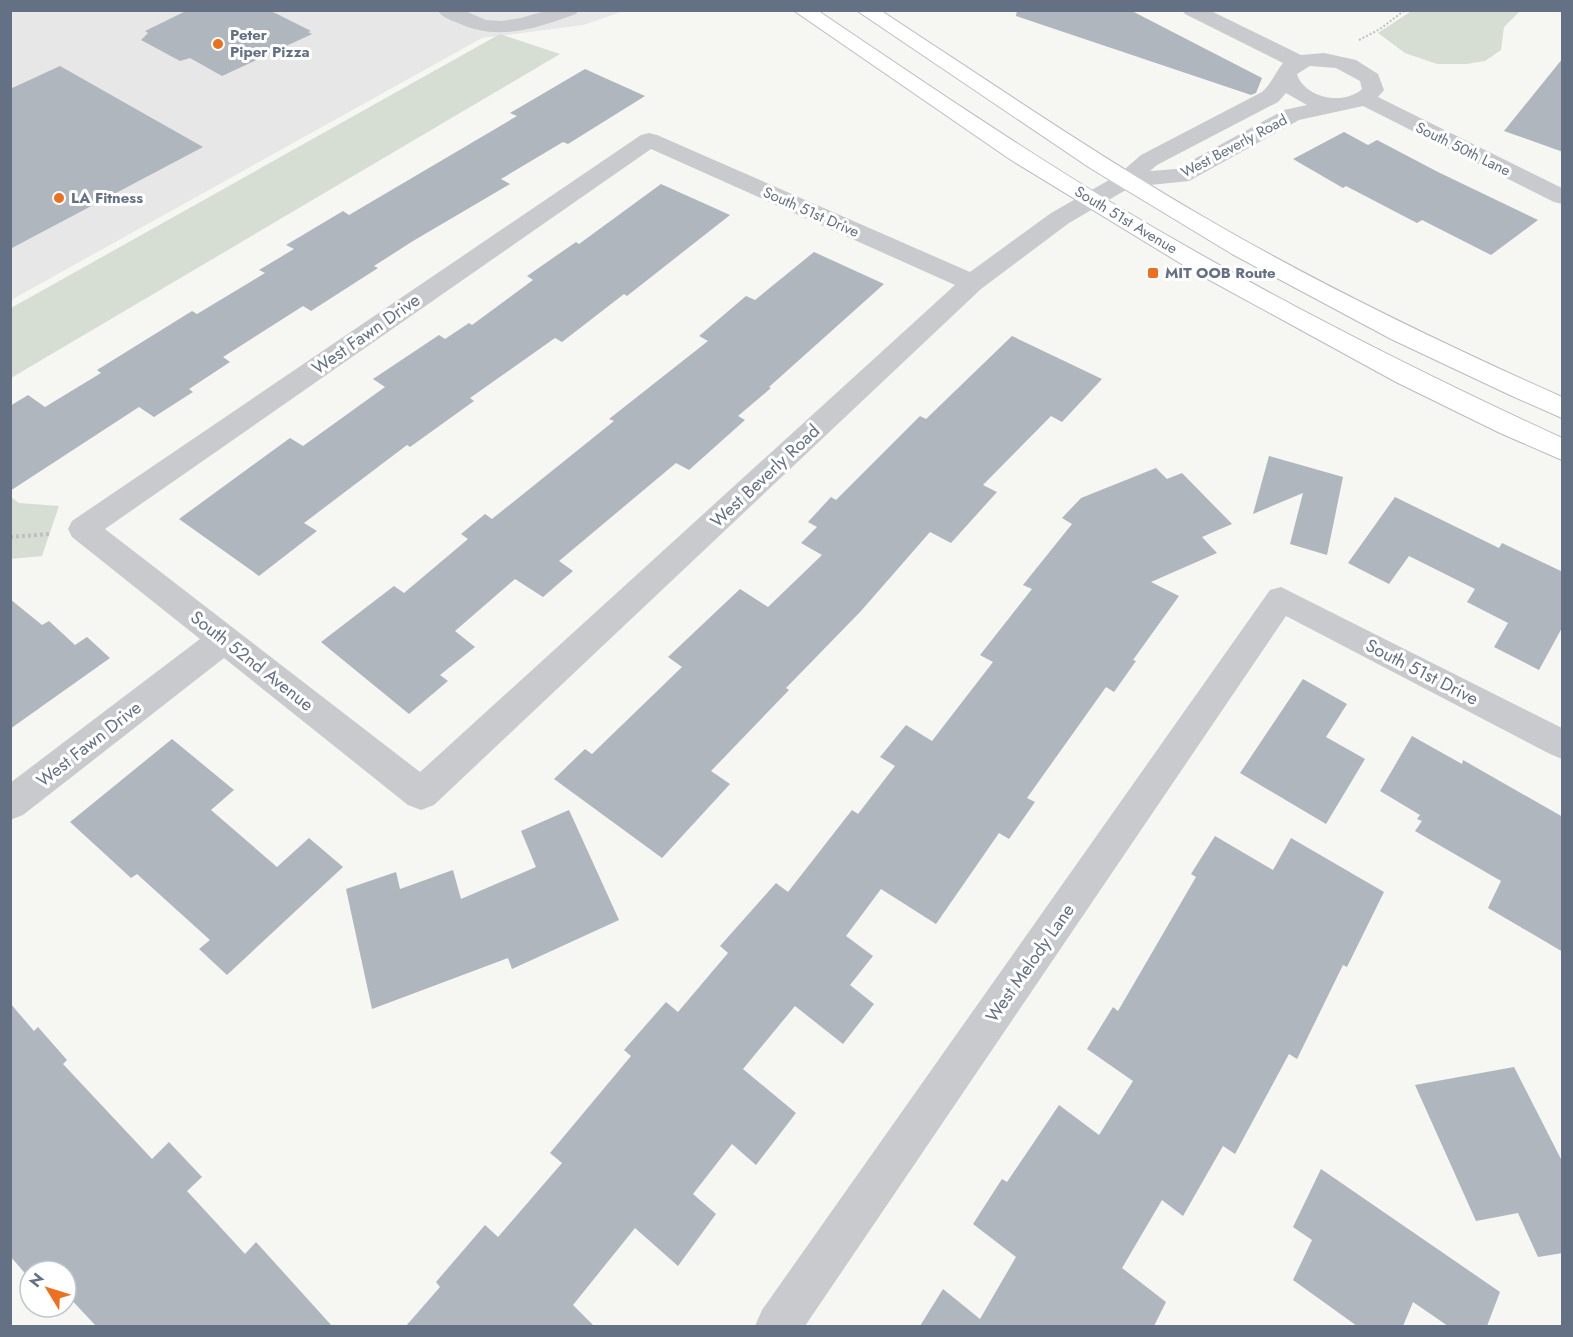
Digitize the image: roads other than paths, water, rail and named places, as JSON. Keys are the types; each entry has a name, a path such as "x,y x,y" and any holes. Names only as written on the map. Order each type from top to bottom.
{"main road":[{"name":"South 51st Avenue","path":"803,10 1090,199 1220,277 1480,411 1563,450"},
{"name":"South 51st Avenue","path":"866,10 1126,180 1289,275 1431,347 1563,408"}],"street":[{"path":"448,11 477,24 493,27 544,19 569,10"},
{"path":"1192,10 1292,70 1328,60 1349,64 1370,79 1372,90 1365,99 1340,104 1320,102 1294,90 1292,70"},
{"name":"West Beverly Road","path":"421,794 972,283 1060,218 1126,180 1149,160 1270,97 1292,70"},
{"name":"South 50th Lane","path":"1365,99 1563,197"},
{"name":"West Beverly Road","path":"1126,180 1181,176 1292,115 1340,104"},
{"name":"South 51st Drive","path":"649,140 972,283"},
{"name":"West Fawn Drive","path":"83,529 649,140"},
{"name":"South 52nd Avenue","path":"83,529 421,794"},
{"name":"South 51st Drive","path":"1281,599 1563,744"},
{"name":"West Melody Lane","path":"778,1326 1281,599"},
{"name":"West Fawn Drive","path":"10,804 224,639"}],"place":[{"name":"Peter Piper Pizza","path":"218,44"},
{"name":"LA Fitness","path":"59,198"},
{"name":"MIT OOB Route","path":"1153,273"}]}
